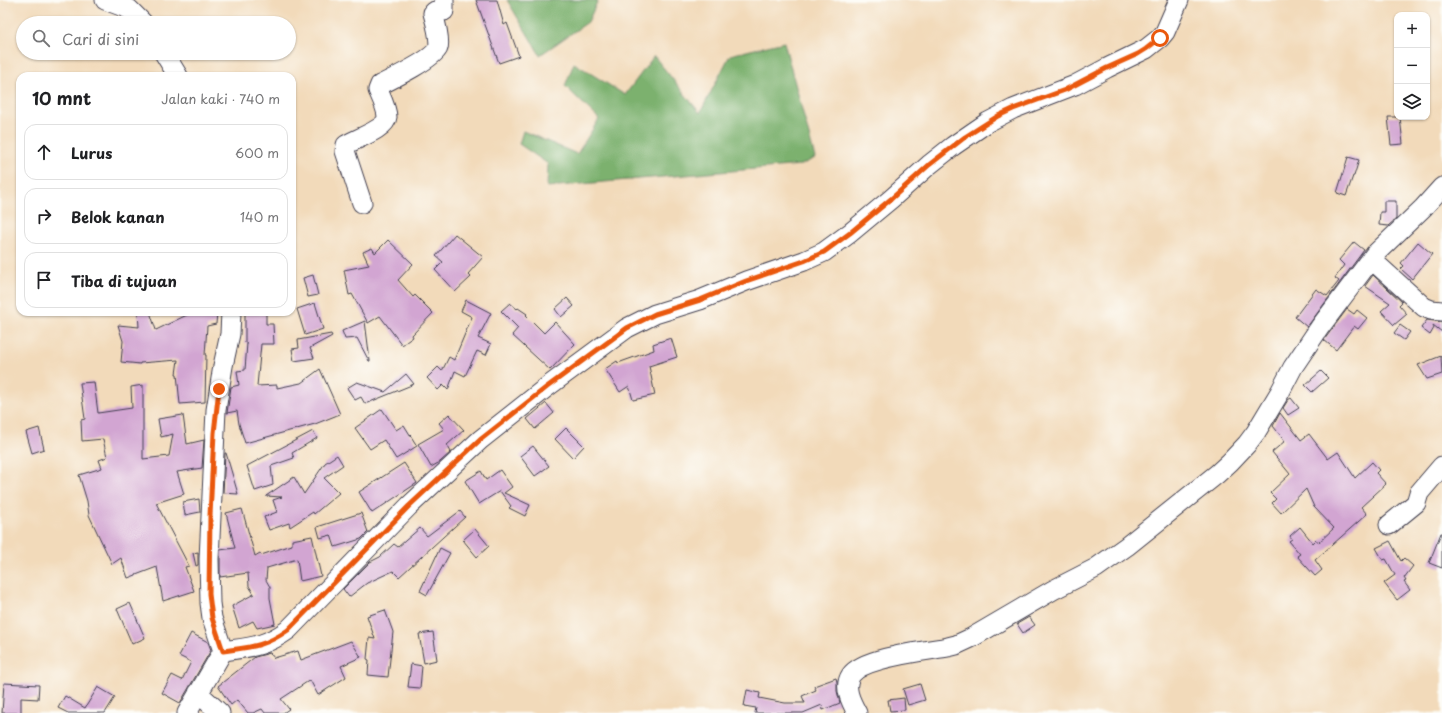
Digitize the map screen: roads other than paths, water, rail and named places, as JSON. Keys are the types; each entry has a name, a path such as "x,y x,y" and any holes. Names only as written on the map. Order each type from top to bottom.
{"street":[{"path":"105,0 129,9 136,16"},
{"path":"362,203 345,147 347,144 378,128 385,122 386,113 378,90 386,82 429,57 438,49 439,43 433,13 435,11 444,11 444,0"},
{"path":"223,651 261,645 272,641 288,630 409,506 480,440 547,387 627,328 650,316 700,300 824,252 886,204 929,165 953,146 988,122 1013,109 1075,85 1146,49 1165,32 1179,0"},
{"path":"168,60 176,72"},
{"path":"857,713 848,690 850,676 856,669 873,661 948,647 971,638 1053,590 1096,568 1127,546 1217,474 1239,453 1256,432 1293,367 1320,327 1371,259 1381,247 1402,229 1442,187"},
{"path":"1371,259 1424,307 1431,310 1442,311"},
{"path":"187,713 223,651 212,618 210,603 209,559 216,410 220,381 230,334 231,316"},
{"path":"1389,525 1416,503 1419,493 1442,466"},
{"path":"198,693 220,713"}]}
